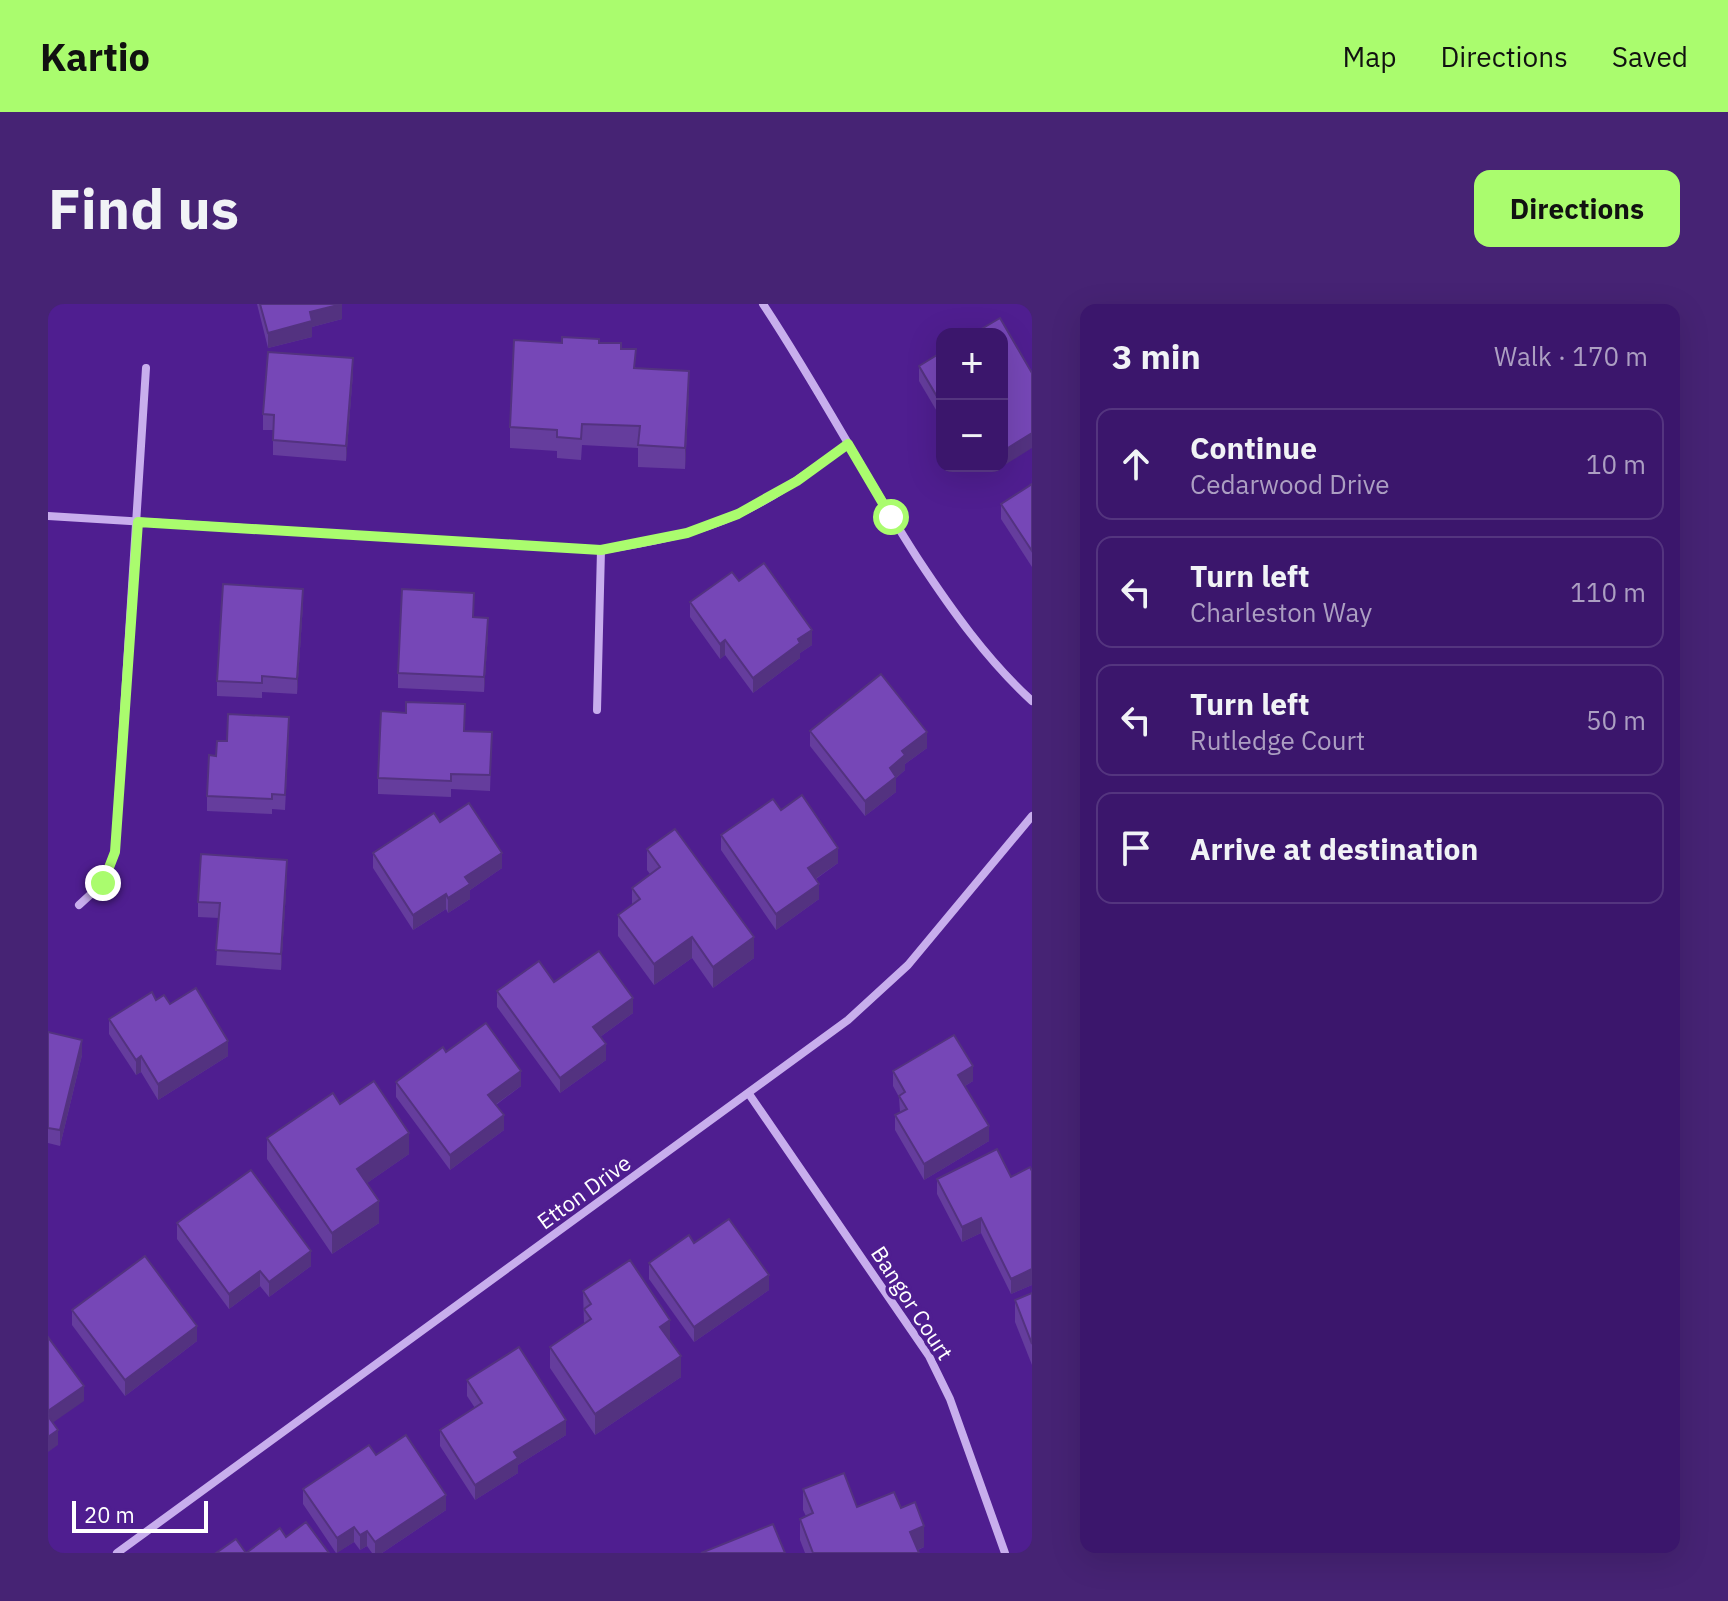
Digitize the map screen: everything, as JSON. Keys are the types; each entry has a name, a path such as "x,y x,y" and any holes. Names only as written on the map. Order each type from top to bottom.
{"street":[{"path":"763,304 949,606 1011,682 1032,701"},
{"path":"79,905 103,883 115,852 146,368"},
{"path":"48,516 601,550 687,533 738,514 797,481 848,444"},
{"path":"597,710 601,550"},
{"name":"Etton Drive","path":"117,1553 848,1020 908,965 1032,816"},
{"name":"Bangor Court","path":"749,1094 929,1356 950,1399 1005,1553"}],"building":[{"path":"260,304 342,304 310,312 312,321 268,333"},
{"path":"1000,318 1006,328 983,328"},
{"path":"1008,332 1032,373 1032,433 1008,448"},
{"path":"562,337 599,339 599,343 621,343 621,349 636,349 634,368 689,371 685,448 638,445 640,426 582,424 581,439 557,437 557,430 510,427 514,340 562,343"},
{"path":"268,352 353,358 346,446 273,440 274,415 263,414"},
{"path":"936,356 936,395 919,366"},
{"path":"1032,484 1032,551 1001,504"},
{"path":"764,563 812,630 798,639 800,643 753,678 725,640 720,644 690,602 732,572 739,581"},
{"path":"223,584 303,589 297,679 262,676 262,683 217,681"},
{"path":"402,589 474,593 473,617 488,618 484,677 398,673"},
{"path":"881,674 927,732 902,751 905,755 890,768 896,777 865,801 810,731"},
{"path":"406,702 465,704 464,731 492,732 490,775 451,774 451,781 378,778 381,711 406,713"},
{"path":"228,714 289,717 285,795 272,794 272,799 207,796 209,755 216,756 217,741 227,741"},
{"path":"802,795 838,848 808,868 819,884 776,914 721,835 773,799 781,810"},
{"path":"469,803 502,853 465,877 470,884 448,898 446,894 413,915 373,853 434,813 440,822"},
{"path":"675,829 754,937 713,967 692,937 654,964 618,915 640,899 632,888 660,867 647,849"},
{"path":"201,854 287,860 281,954 216,950 220,903 198,902"},
{"path":"599,951 633,998 593,1027 606,1044 560,1078 497,991 539,961 554,982"},
{"path":"196,988 228,1041 158,1084 141,1056 136,1060 109,1019 152,992 156,1000 164,995 170,1004"},
{"path":"486,1023 521,1071 488,1095 504,1115 450,1155 396,1082 443,1047 446,1052"},
{"path":"48,1032 82,1040 60,1130 48,1128"},
{"path":"954,1035 973,1066 958,1075 989,1126 924,1164 895,1115 907,1109 899,1096 905,1092 893,1071"},
{"path":"374,1081 409,1133 357,1169 379,1201 332,1233 267,1138 333,1093 340,1104"},
{"path":"997,1149 1011,1177 1030,1167 1032,1171 1032,1269 1011,1279 981,1218 962,1227 937,1179"},
{"path":"251,1170 311,1251 269,1282 260,1271 229,1294 177,1223"},
{"path":"729,1219 769,1275 694,1327 649,1263 689,1235 694,1243"},
{"path":"145,1256 197,1326 125,1380 72,1310"},
{"path":"630,1260 670,1320 660,1327 681,1356 595,1414 550,1347 591,1319 584,1309 591,1304 583,1291"},
{"path":"1032,1293 1032,1344 1015,1300"},
{"path":"48,1337 84,1386 48,1411"},
{"path":"519,1347 566,1420 514,1452 518,1458 475,1485 440,1430 482,1403 467,1380"},
{"path":"48,1416 58,1430 48,1437"},
{"path":"406,1435 446,1495 375,1542 367,1531 360,1535 354,1527 337,1538 303,1489 369,1445 376,1455"},
{"path":"844,1473 857,1507 894,1492 901,1508 915,1502 924,1526 910,1532 919,1553 813,1553 800,1519 813,1513 803,1489"},
{"path":"306,1522 329,1553 246,1553 280,1528 286,1537"},
{"path":"773,1524 785,1553 701,1553"},
{"path":"236,1539 246,1553 216,1553"}],"route":[{"path":"103,883 115,852 138,522 601,550 687,533 738,514 797,481 848,444 891,517"}]}
